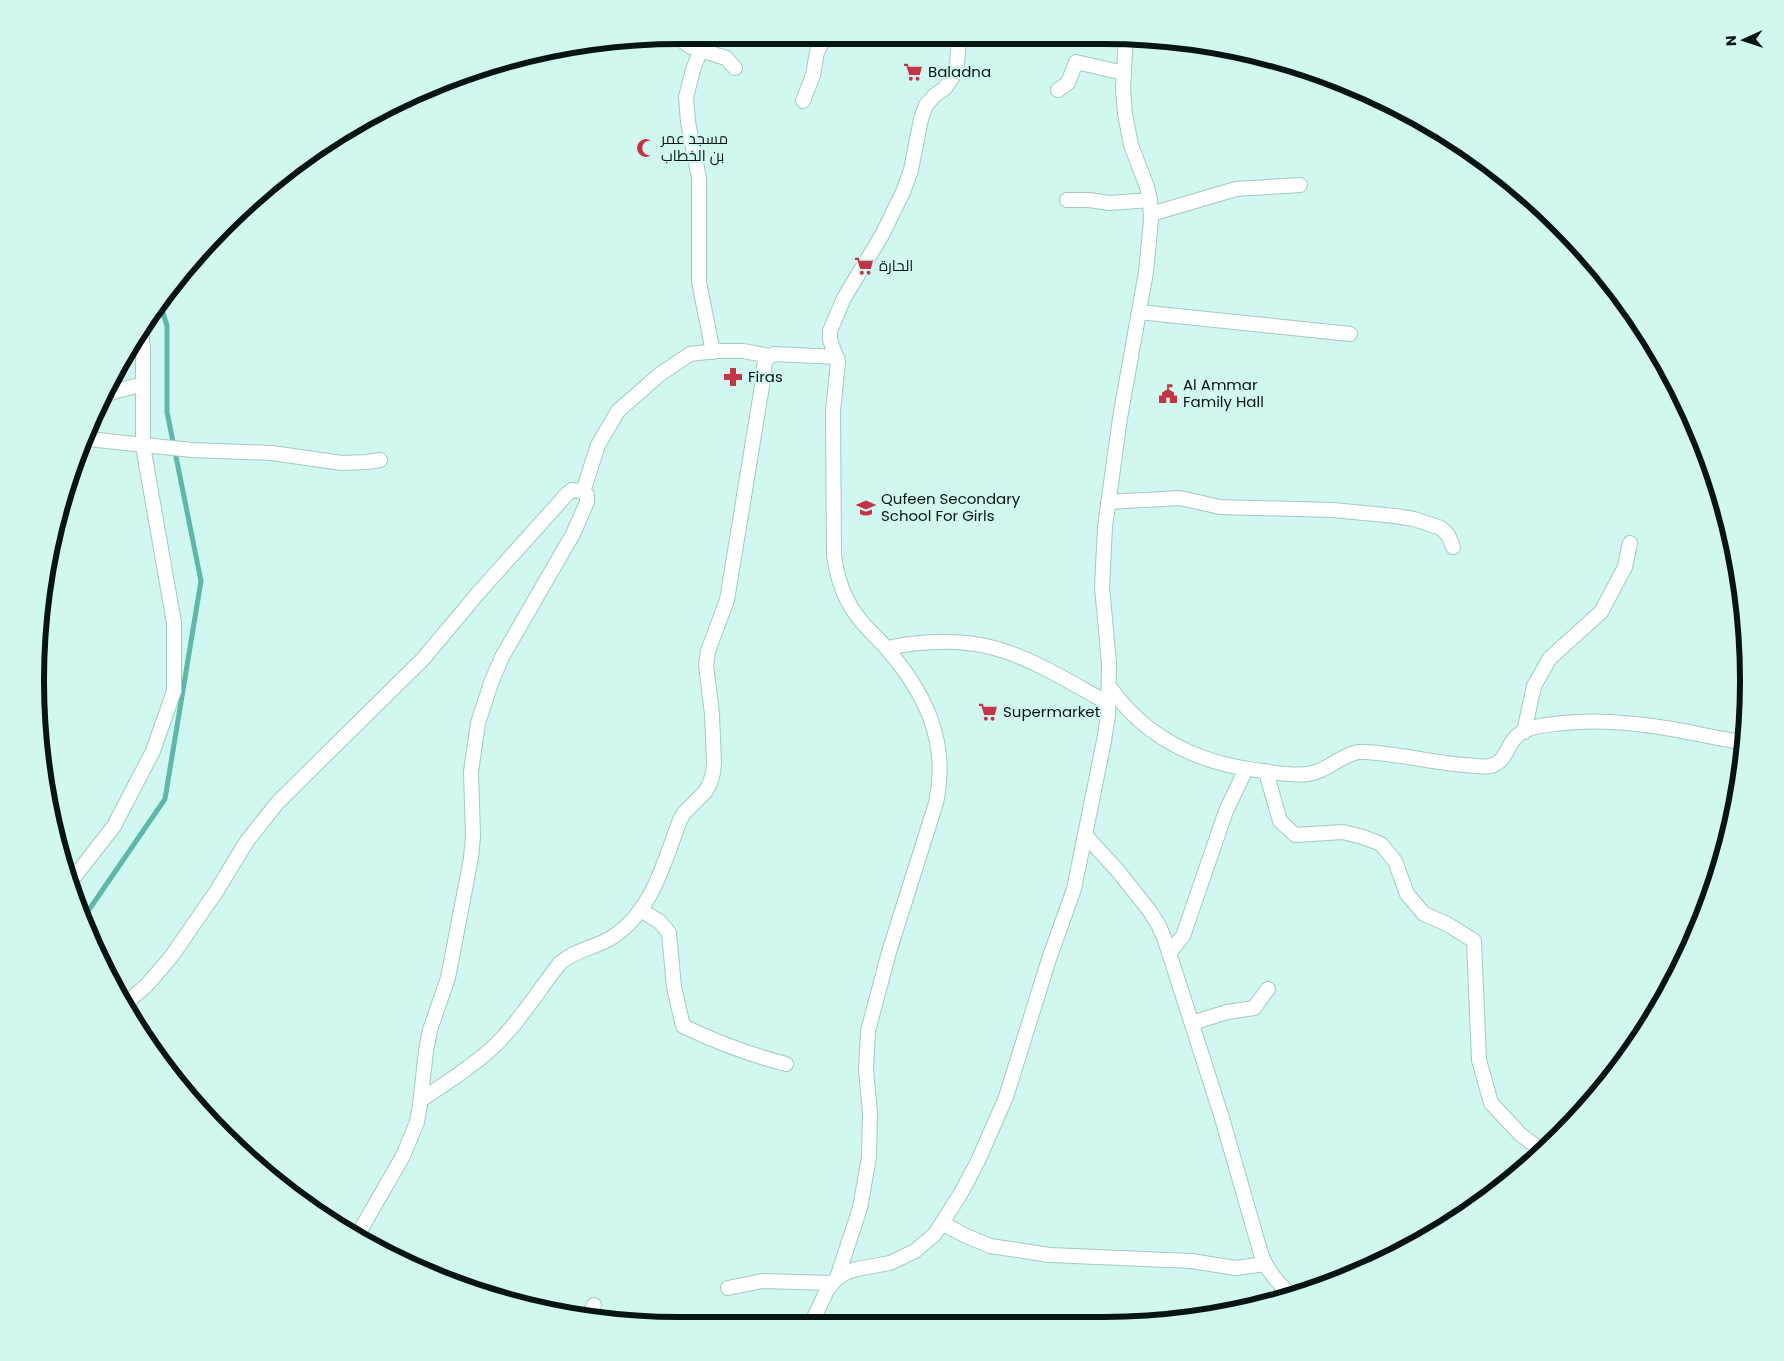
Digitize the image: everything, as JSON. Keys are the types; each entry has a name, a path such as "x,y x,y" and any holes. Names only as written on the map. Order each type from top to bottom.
{"street":[{"path":"687,44 726,58 734,68"},
{"path":"803,101 813,75 817,52 821,44"},
{"path":"835,1281 860,1208 869,1157 870,1113 866,1070 868,1031 889,952 934,810 940,777 938,742 928,709 904,669 887,648 861,622 852,609 840,584 836,569 834,555 833,411 838,372 837,357 830,340 831,327 860,270 894,214 912,164 923,111 930,100 945,88 955,73 958,44"},
{"path":"814,1317 827,1290 847,1272 890,1263 903,1258 925,1243 942,1223 978,1161 1006,1097 1049,959 1074,889 1104,741 1109,686 1102,587 1102,556 1120,418 1146,272 1151,207 1147,187 1136,163 1128,132 1123,88 1126,45"},
{"path":"700,50 686,97 688,122 699,178 699,282 713,352"},
{"path":"1058,90 1068,83 1076,62 1124,73"},
{"path":"1067,200 1089,200 1151,207 1236,189 1300,186"},
{"path":"1139,312 1350,334"},
{"path":"75,876 114,826 153,751 174,691 174,623 143,446 142,341"},
{"path":"583,492 598,445 618,411 659,376 690,354 744,351 770,356 774,354 796,354 837,357"},
{"path":"421,1100 491,1050 560,963 575,952 610,939 641,910 658,879 680,820 684,813 705,792 710,783 714,763 712,714 706,664 708,651 727,600 764,364 770,356"},
{"path":"113,392 143,384"},
{"path":"91,439 192,450 272,453 342,462 380,460"},
{"path":"130,1000 146,986 171,957 216,892 247,842 278,802 423,659 460,614 567,494 576,490 587,495 588,500 577,526 533,607 502,658 491,683 478,724 471,772 471,858 448,978 430,1030 417,1122 411,1139 360,1231"},
{"path":"1108,502 1180,498 1220,507 1333,510 1395,516 1414,519 1440,528 1448,535 1453,548"},
{"path":"1524,732 1534,686 1550,658 1601,612 1625,567 1630,543"},
{"path":"887,648 950,642 978,644 1010,653 1108,703"},
{"path":"1109,686 1128,711 1173,745 1208,759 1266,772 1308,774 1326,769 1349,754 1361,752 1453,764 1490,766 1502,759 1513,740 1524,732 1537,727 1596,720 1672,729 1737,741"},
{"path":"1169,953 1183,936 1226,811 1246,769"},
{"path":"1266,772 1280,821 1295,835 1343,832 1381,844 1395,861 1407,894 1424,914 1448,924 1474,941 1479,1060 1491,1103 1520,1134 1536,1147"},
{"path":"1085,835 1118,871 1151,912 1162,933 1222,1118 1246,1205 1265,1264 1276,1280 1287,1290"},
{"path":"641,910 660,922 669,933 674,987 683,1026 702,1036 760,1058 786,1064"},
{"path":"1192,1023 1227,1012 1254,1008 1268,989"},
{"path":"942,1223 990,1246 1050,1255 1191,1261 1236,1268 1265,1264"},
{"path":"728,1288 762,1281 835,1281"}],"waterway":[{"path":"88,912 165,799 201,581 167,412 167,326 162,311"}],"place":[{"name":"Baladna","path":"913,72"},
{"name":"مسجد عمر بن الخطاب","path":"646,148"},
{"name":"الحارة","path":"864,266"},
{"name":"Firas","path":"733,377"},
{"name":"Al Ammar Family Hall","path":"1168,394"},
{"name":"Qufeen Secondary School For Girls","path":"866,508"},
{"name":"Supermarket","path":"988,712"}]}
